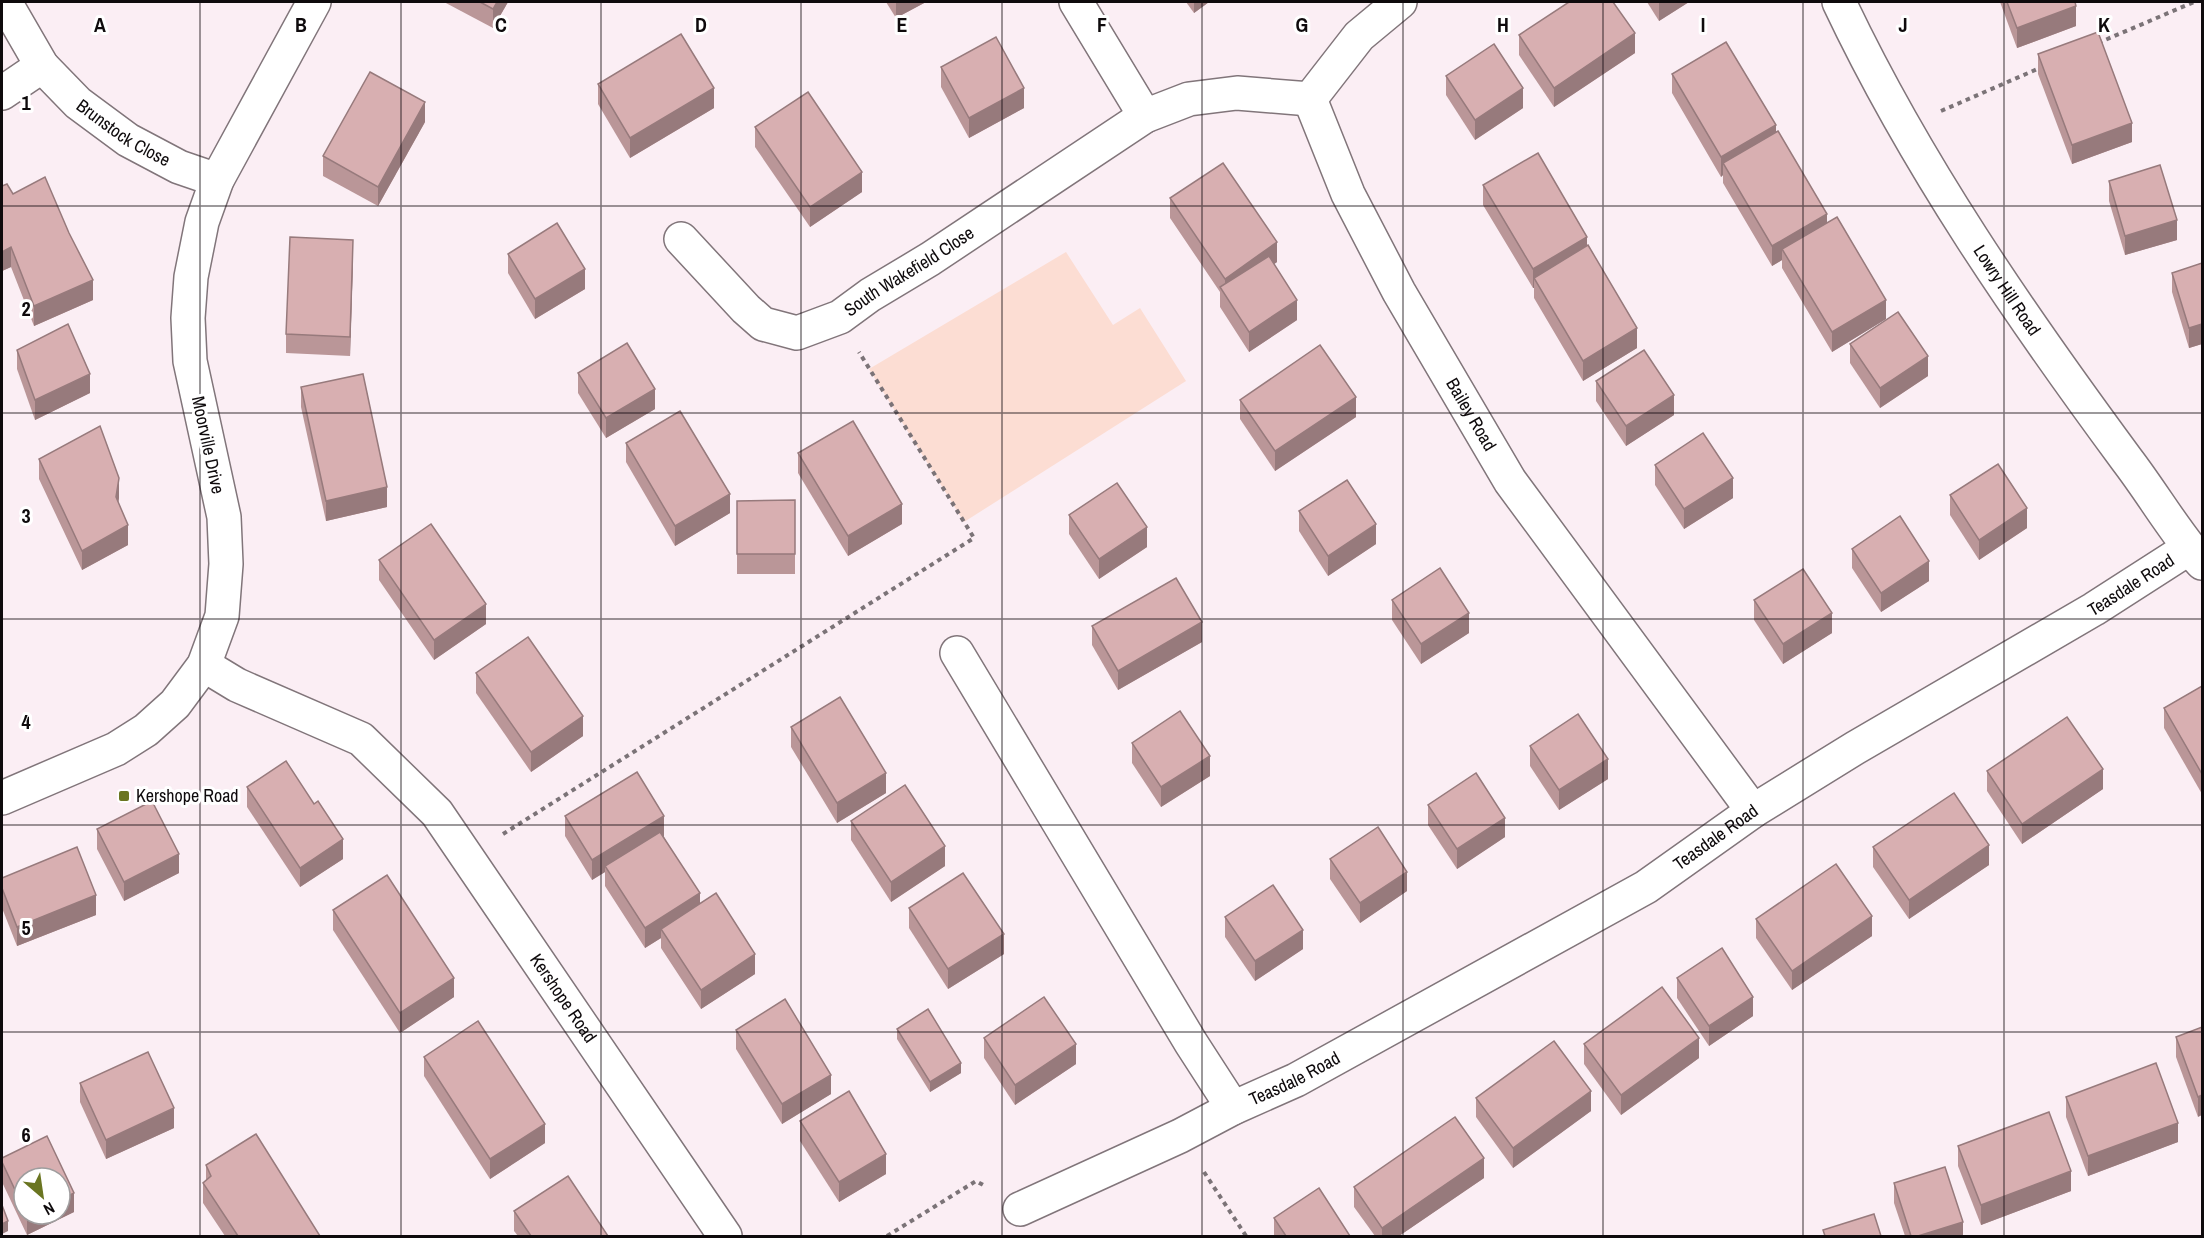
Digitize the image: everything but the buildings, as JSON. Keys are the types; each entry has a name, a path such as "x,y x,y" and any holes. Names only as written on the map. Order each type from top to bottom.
{"street":[{"name":"Brunstock Close","path":"5,2 42,66 78,103 128,140 178,167 217,180"},
{"name":"Moorville Drive","path":"2,798 116,749 146,730 175,704 204,665 222,616 226,564 224,517 190,361 188,318 191,277 202,222 217,180 314,2"},
{"path":"1076,2 1144,116"},
{"path":"1310,99 1359,36 1400,2"},
{"name":"Lowry Hill Road","path":"1839,2 1906,128 1958,218 2080,398 2196,556"},
{"path":"2,93 42,66"},
{"name":"South Wakefield Close","path":"681,239 746,309 763,324 797,333 840,317 870,295 930,259 1144,116 1190,99 1237,93 1310,99"},
{"name":"Bailey Road","path":"1310,99 1348,194 1399,292 1510,481 1753,811"},
{"name":"Teasdale Road","path":"1020,1209 1296,1080 1646,887 1753,811 1855,748 2094,609 2196,556"},
{"name":"Teasdale Road","path":"957,653 1191,1043 1233,1108"},
{"name":"Kershope Road","path":"204,665 237,684 361,739 437,813 725,1236"}],"path":[{"path":"2088,47 2194,2"},
{"path":"1906,128 2046,66"},
{"path":"467,857 974,538 869,369 840,317"},
{"path":"1180,1136 1246,1236"},
{"path":"887,1236 976,1181 1020,1209"}],"shaded area":[{"path":"1066,252 1113,325 1140,308 1186,381 964,522 869,369"}],"place":[{"name":"Kershope Road","path":"124,796"}]}
